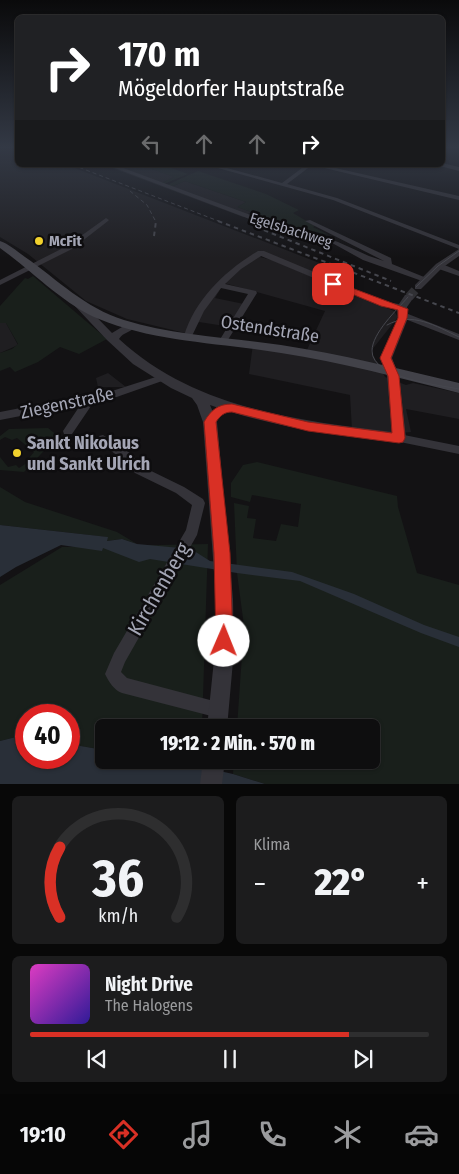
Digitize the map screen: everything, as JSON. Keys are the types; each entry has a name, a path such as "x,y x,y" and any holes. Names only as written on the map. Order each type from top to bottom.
{"main road":[{"name":"Ostendstraße","path":"0,244 30,265 77,303 108,319 131,326 371,366 459,388"}],"street":[{"name":"Egelsbachweg","path":"162,185 270,225 313,235 336,243 366,258 388,264"},
{"path":"286,185 335,199 459,247"},
{"path":"400,185 459,198"},
{"path":"0,283 30,265 68,248 106,220"},
{"path":"308,221 388,260 388,264 425,279"},
{"path":"418,287 439,266 459,252"},
{"path":"188,336 193,323 220,285 233,271 260,253 403,311 459,337"},
{"path":"439,266 459,274"},
{"path":"220,285 253,293 223,341"},
{"path":"399,438 392,372 386,358 409,297"},
{"path":"77,303 141,364 162,378 197,396 227,407 308,426 399,438 459,450"},
{"path":"113,339 118,332 131,326"},
{"name":"Ziegenstraße","path":"0,416 67,403 82,403 162,378"},
{"path":"197,396 203,404 210,422 222,553 225,624 218,719"},
{"path":"68,431 82,403"},
{"path":"210,422 218,411 227,407"},
{"name":"Kirchenberg","path":"103,439 126,456 139,470 180,490 199,503 192,531 119,658 113,674 122,684 218,719"}],"shaded area":[{"path":"0,185 117,185 322,264 311,272 265,253 260,257 272,260 394,311 398,317 371,351 385,377 406,385 413,383 459,393 459,419 406,409 411,432 390,434 352,430 350,395 249,374 253,344 306,352 325,311 224,283 215,298 244,304 231,327 199,322 185,333 127,319 86,301 28,254 0,237"},
{"path":"156,185 171,187 177,185 195,185 246,202 238,207 251,212 243,217"},
{"path":"195,185 238,185 266,194 299,210 293,213 315,226 313,227 329,235 293,227 237,207 246,202"},
{"path":"33,276 107,339 79,354 60,347 38,362 15,372 10,367 0,371 0,353 12,349 18,344 6,323 0,323 0,306 25,278 28,279"},
{"path":"0,323 6,323 18,345 0,353"},
{"path":"108,373 126,387 98,387 96,378"},
{"path":"48,428 58,436 24,472 0,470 0,457 8,467 16,465 19,468 30,461 29,458 34,452 17,438 12,440 5,437 0,440 0,436 9,429"},
{"path":"257,462 397,496 398,507 417,573 459,585 459,784 265,784 233,774 233,769 380,769 380,719 238,719 244,626 237,573 234,503 249,506 247,518 256,519 253,538 276,541 281,524 298,527 301,504 252,495 250,502 231,497 231,483 243,465"},
{"path":"0,487 25,502 117,532 137,544 122,539 106,541 107,537 0,525"},
{"path":"0,525 108,537 107,541 122,539 137,544 191,549 210,561 292,572 354,594 424,625 459,637 459,647 421,633 300,581 150,559 139,562 103,548 102,551 61,545 0,577"},
{"path":"208,544 202,719 95,719 95,748 80,746 80,704 15,704 15,737 0,741 0,585 62,547"},
{"path":"15,737 15,769 80,769 80,746 95,748 95,769 211,769 265,784 0,784 0,741"}],"tunnel":[{"path":"409,297 418,287"}],"tram line":[{"path":"416,287 438,266 459,251"},
{"path":"408,297 380,329 373,344 372,351 375,360 383,368 408,379 459,389"},
{"path":"387,325 406,319 415,320 433,325 459,337"}],"railway":[{"path":"124,185 221,222"},
{"path":"130,191 147,205 156,222"},
{"path":"218,221 459,313"},
{"path":"154,236 156,222"},
{"path":"256,227 391,281"}],"place":[{"name":"McFit","path":"39,241"},
{"name":"Sankt Nikolaus und Sankt Ulrich","path":"17,453"}],"route":[{"path":"224,641 222,553 210,422 218,411 227,407 308,426 399,438 393,376 386,358 402,318 403,309 402,307 384,304 333,284"}]}
